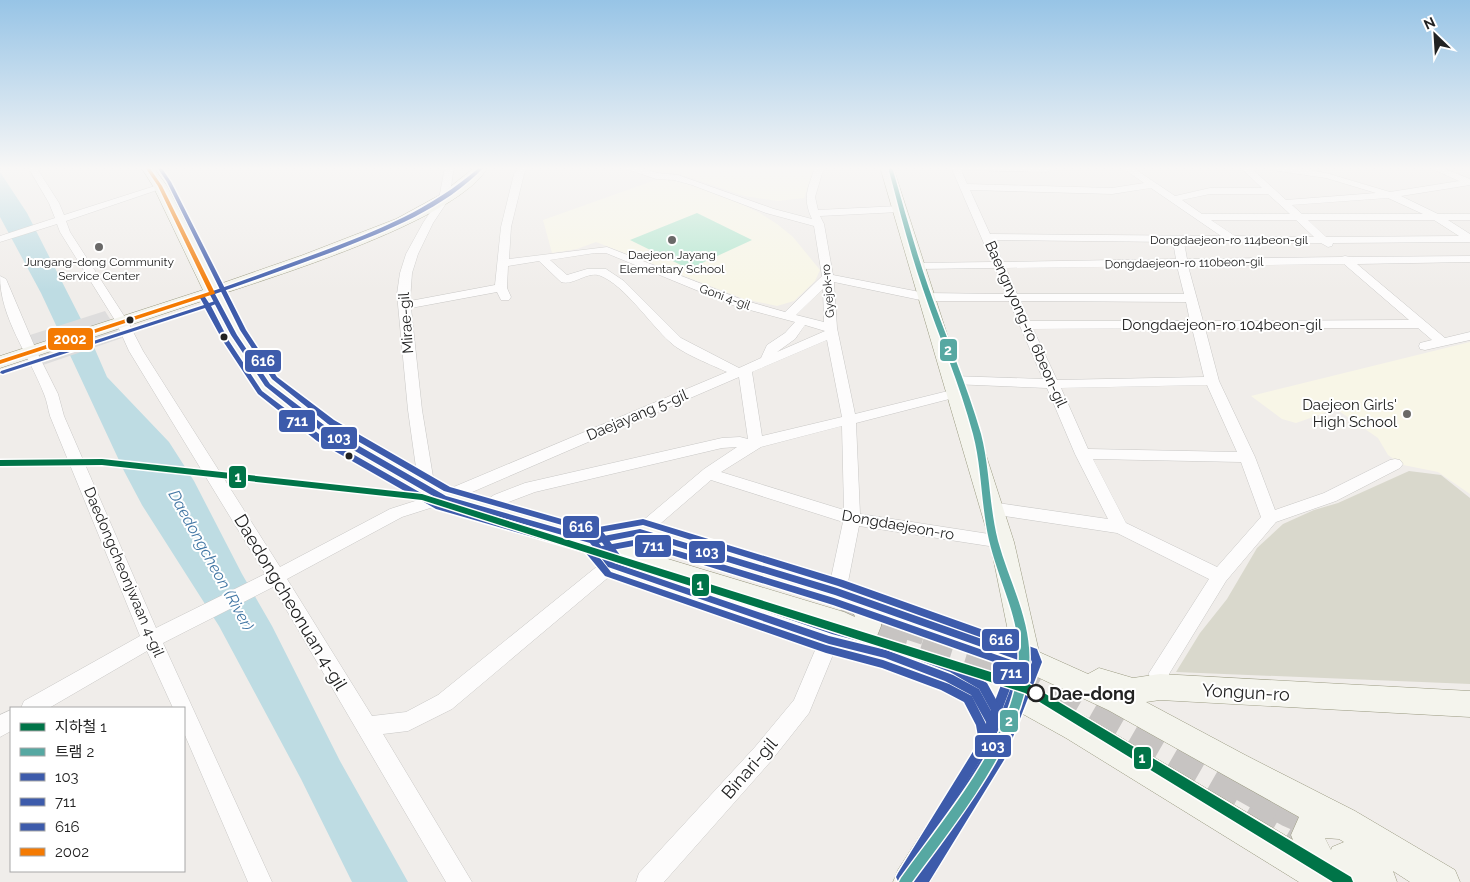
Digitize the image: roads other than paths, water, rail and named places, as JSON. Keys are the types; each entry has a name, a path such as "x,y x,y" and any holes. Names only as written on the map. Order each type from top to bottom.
{"main road":[{"path":"171,208 234,335 267,384 325,430 435,493 484,510 593,541 630,557 838,615"},
{"path":"0,362 212,293 358,239 427,208"},
{"path":"899,209 1002,542 1027,659 995,744 910,882"},
{"path":"593,541 640,532 838,615 886,654 949,678 975,692 991,721 995,744"},
{"path":"593,541 611,565 1027,659 1118,701 1236,768 1342,858 1424,882"},
{"path":"886,654 894,654 993,683 1077,728 1342,858 1380,882"},
{"name":"Yongun-ro","path":"1027,659 1133,691 1160,688 1470,704"},
{"path":"1342,858 1443,882"}],"street":[{"name":"Daedongcheonuan 4-gil","path":"55,208 58,221 270,580 366,726 460,882"},
{"path":"0,239 97,208"},
{"name":"Mirae-gil","path":"435,493 415,410 403,306 406,273 412,254 428,222 438,208"},
{"path":"403,306 477,291 503,293 506,227 511,208"},
{"path":"762,208 817,218 899,209"},
{"name":"Gyejok-ro","path":"814,208 828,277 831,331 849,418 852,519 838,615"},
{"name":"Baengnyong-ro 6beon-gil","path":"974,208 1083,454 1120,527"},
{"path":"1189,208 1234,240"},
{"path":"1290,208 1419,324 1442,342"},
{"path":"1419,208 1470,239"},
{"path":"1202,217 1470,217"},
{"name":"Dongdaejeon-ro 114beon-gil","path":"987,237 1178,240 1470,239"},
{"path":"1178,240 1190,298 1212,381 1247,458 1270,518"},
{"name":"Goni 4-gil","path":"504,263 595,250 608,250 739,303 831,331"},
{"path":"542,258 565,280 587,272 602,271 620,283 676,341 741,370 754,444"},
{"name":"Dongdaejeon-ro 110beon-gil","path":"916,266 1470,259"},
{"path":"1451,260 1470,271"},
{"path":"788,317 828,277 926,297 1190,298"},
{"name":"Daedongcheonjwaan 4-gil","path":"0,279 34,351 51,394 57,416 156,637 183,707"},
{"path":"766,360 772,348 790,336 802,321"},
{"name":"Dongdaejeon-ro 104beon-gil","path":"1025,325 1419,324"},
{"name":"Daejayang 5-gil","path":"33,707 156,637 270,580 435,493 766,360 831,331"},
{"path":"1424,346 1470,336"},
{"path":"640,532 709,474 754,444 954,386 1212,381"},
{"path":"484,510 506,496 531,487 722,443 740,442 754,444"},
{"path":"1083,454 1247,458"},
{"path":"1160,688 1159,673 1220,576 1270,518 1330,497 1395,464"},
{"name":"Dongdaejeon-ro","path":"709,474 852,519 1002,542"},
{"path":"991,508 1120,527 1220,576"},
{"path":"366,726 408,721 446,702 611,565"},
{"name":"Binari-gil","path":"648,882 763,754 802,706 838,615"},
{"name":"Daedongcheonjwaan 4-gil","path":"185,711 260,882"}],"water":[{"name":"Daedongcheon (River)","path":"0,208 24,208 87,331 107,377 169,442 194,481 242,574 272,626 340,761 408,882 352,882 301,779 219,626 142,505 124,471 41,293 0,217"}],"tunnel":[{"path":"842,606 925,633"},
{"path":"861,628 881,634"},
{"path":"877,633 1031,681 1318,846"},
{"path":"1240,784 1288,811 1317,824"}],"metro line":[{"name":"1","path":"0,463 102,462 422,497 1029,689 1346,882"}],"tram line":[{"name":"2","path":"902,208 921,274 977,435 991,528 998,556 1015,604 1025,652 1024,668 1018,696 1008,724 994,753 959,807 905,882"}],"place":[{"name":"Daejeon Jayang Elementary School","path":"672,240"},
{"name":"Jungang-dong Community Service Center","path":"99,247"},
{"name":"Daejeon Girls' High School","path":"1407,414"},
{"name":"Dae-dong","path":"1036,693"}]}
